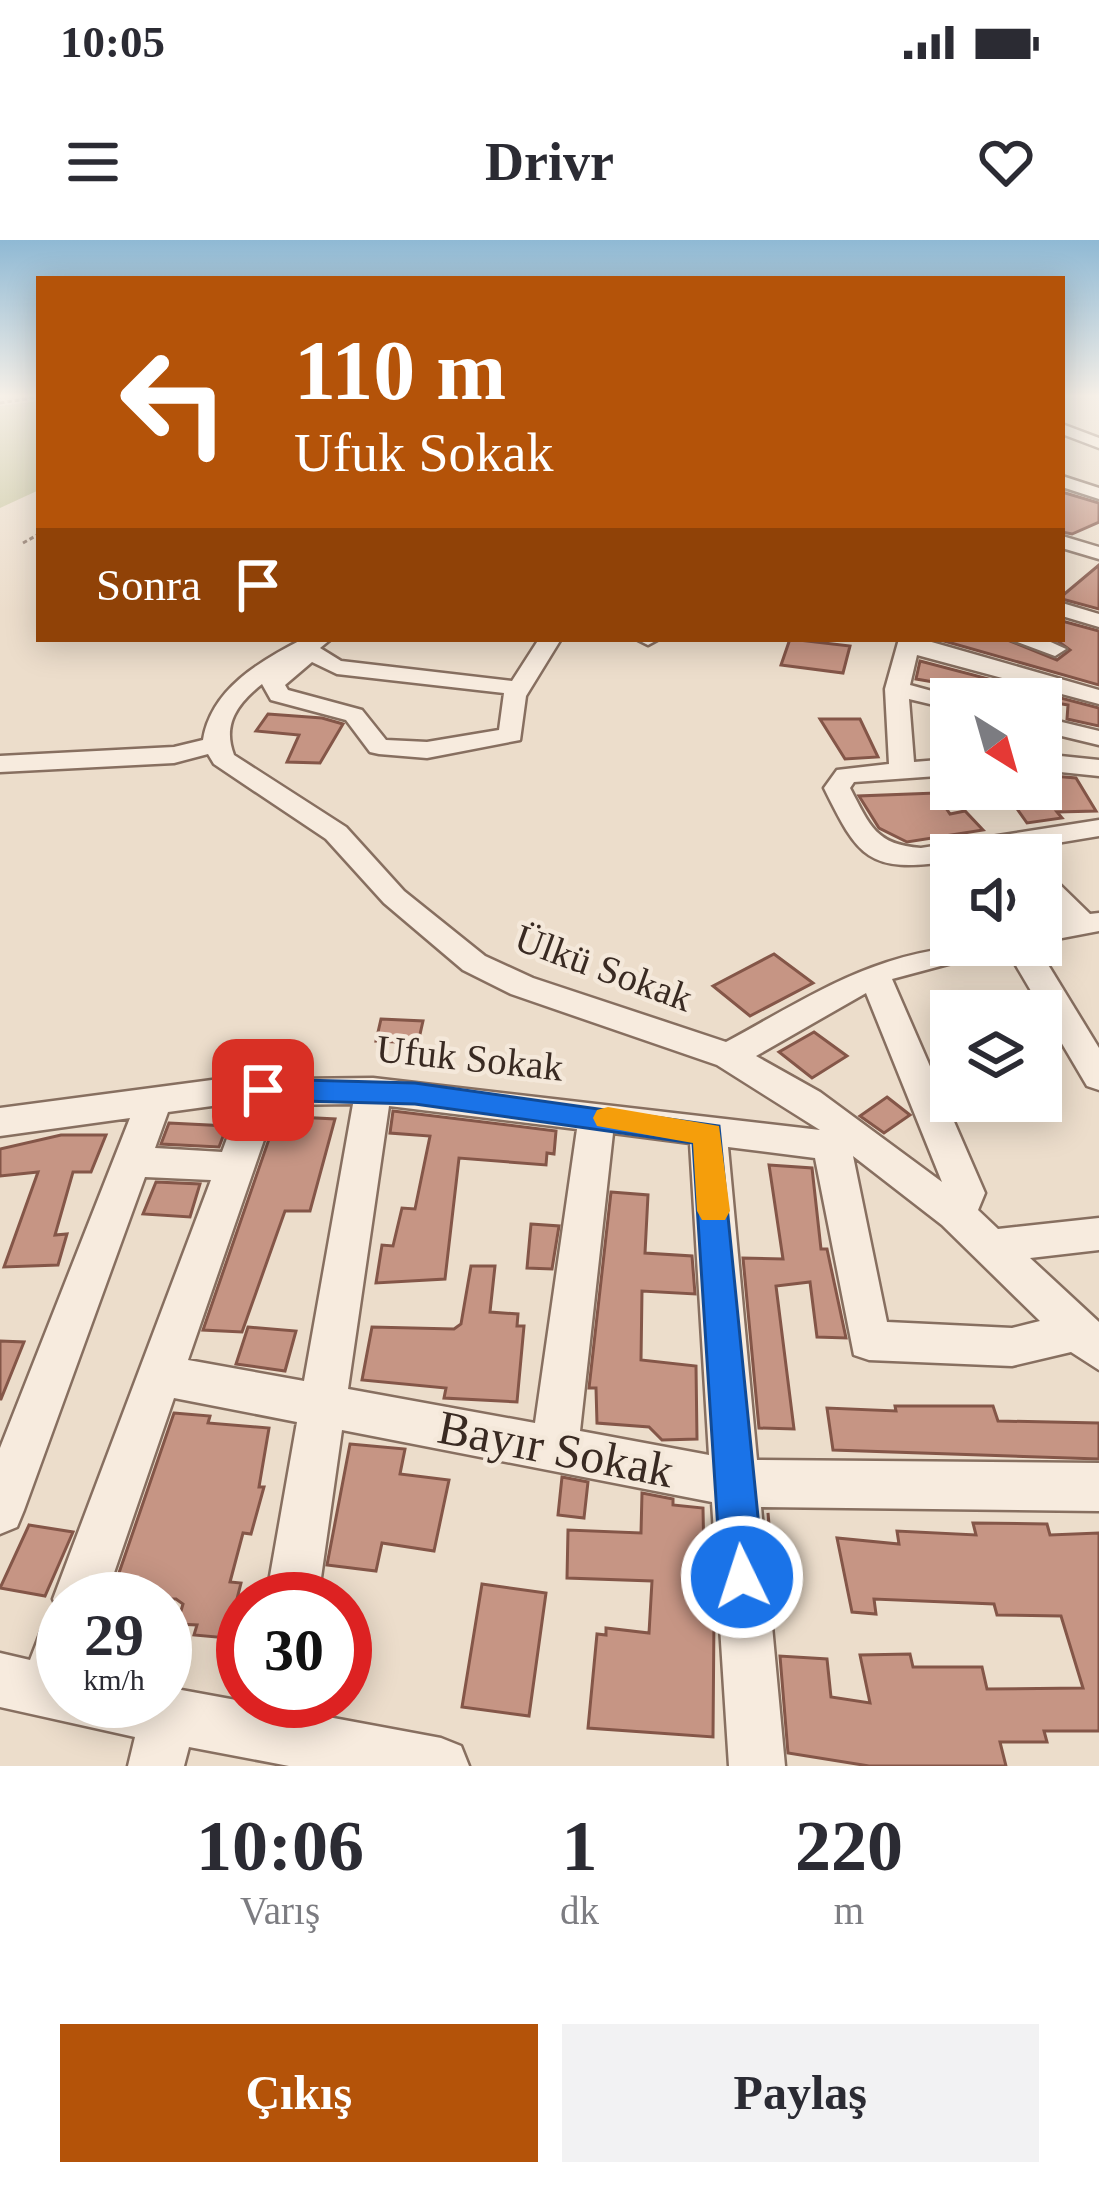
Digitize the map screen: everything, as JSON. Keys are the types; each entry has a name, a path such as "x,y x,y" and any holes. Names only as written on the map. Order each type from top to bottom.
{"street":[{"path":"1065,483 1099,475"},
{"path":"1065,483 1099,494"},
{"path":"1065,543 1099,553"},
{"path":"1065,610 1095,615"},
{"path":"325,644 278,677 274,692 294,702 354,715 379,747 390,751 511,735 517,688 548,642"},
{"path":"1031,642 1055,649"},
{"path":"902,769 897,688 909,643 1099,697"},
{"path":"325,644 322,662 337,667 517,688"},
{"path":"0,764 174,755 217,744 219,724 242,688 325,644"},
{"path":"897,688 930,697"},
{"path":"1062,729 1099,738"},
{"name":"Ülkü Sokak","path":"217,744 234,769 335,832 394,897 474,963 522,986 729,1056 781,1083 844,1140 956,1214 1089,1340"},
{"path":"1062,764 1099,768"},
{"path":"930,768 846,775 838,781 865,843 886,854 930,856"},
{"path":"1062,837 1099,828"},
{"path":"1062,899 1091,923"},
{"path":"729,1056 874,974 930,959"},
{"path":"1033,966 1099,1077"},
{"path":"874,974 962,1180 965,1201 956,1214"},
{"path":"89,1572 263,1090"},
{"name":"Ufuk Sokak","path":"0,1122 155,1099 263,1090 373,1091 597,1116 708,1134 844,1140"},
{"path":"297,1572 373,1091"},
{"path":"0,1510 155,1099"},
{"path":"555,1448 597,1116"},
{"path":"708,1134 757,1766"},
{"path":"844,1140 869,1341 1012,1347 1089,1340"},
{"path":"134,1162 237,1167"},
{"path":"992,1246 1099,1234"},
{"name":"Bayır Sokak","path":"161,1375 735,1483 1099,1487"},
{"path":"162,1742 229,1728"},
{"path":"304,1728 441,1766"}],"path":[{"path":"23,543 36,535"}],"shaded area":[{"path":"0,468 36,468 36,491 0,508"}],"building":[{"path":"1065,493 1099,503 1099,522 1065,533"},
{"path":"1099,565 1099,609 1065,600 1065,593"},
{"path":"1065,622 1099,631 1099,685 948,642 1012,642 1057,660 1070,650 1059,642 1065,642"},
{"path":"789,642 850,646 843,673 781,665"},
{"path":"920,661 985,678 930,681 916,679"},
{"path":"1062,698 1099,708 1099,726 1067,719 1068,705 1062,704"},
{"path":"268,714 343,724 320,763 287,762 299,735 256,731"},
{"path":"820,719 860,719 878,757 845,759"},
{"path":"1062,777 1076,778 1096,811 1057,812 1062,818 1027,823 1018,810 1062,810"},
{"path":"930,793 930,810 965,811 983,830 930,834 930,838 907,842 879,828 859,796"},
{"path":"774,954 813,983 750,1016 713,986"},
{"path":"381,1019 423,1021 418,1043 376,1041"},
{"path":"814,1032 847,1056 812,1078 779,1052"},
{"path":"887,1097 910,1115 884,1133 860,1116"},
{"path":"393,1111 556,1131 554,1154 547,1153 546,1165 459,1158 445,1279 376,1283 382,1245 393,1246 402,1208 415,1209 430,1136 390,1133"},
{"path":"277,1116 335,1119 310,1211 285,1211 242,1332 203,1330"},
{"path":"169,1123 227,1126 219,1147 161,1144"},
{"path":"61,1135 106,1135 91,1172 73,1172 55,1235 67,1234 58,1265 4,1267 38,1172 0,1176 0,1149"},
{"path":"769,1165 812,1168 821,1249 827,1249 846,1338 817,1337 810,1282 776,1286 794,1429 759,1428 743,1258 783,1259"},
{"path":"156,1182 200,1184 190,1217 143,1214"},
{"path":"611,1192 648,1195 645,1253 692,1256 695,1294 642,1291 641,1360 696,1366 697,1439 662,1440 649,1427 597,1423 596,1388 589,1388"},
{"path":"531,1224 559,1226 552,1269 527,1268"},
{"path":"471,1266 495,1266 490,1312 518,1314 517,1326 524,1326 517,1402 444,1398 446,1388 362,1380 372,1327 454,1329 461,1324"},
{"path":"248,1327 296,1331 285,1371 236,1364"},
{"path":"0,1341 24,1342 1,1399 0,1399"},
{"path":"895,1406 993,1406 998,1421 1099,1423 1099,1459 833,1450 827,1408 896,1411"},
{"path":"174,1413 210,1416 208,1423 269,1428 259,1487 264,1487 251,1534 243,1533 233,1572 216,1572 216,1637 194,1635 192,1572 119,1572"},
{"path":"350,1444 405,1449 400,1474 449,1480 434,1551 382,1543 376,1571 327,1565"},
{"path":"562,1477 588,1482 584,1518 558,1515"},
{"path":"642,1493 673,1499 673,1505 703,1508 705,1614 714,1615 713,1737 588,1728 597,1634 606,1635 606,1628 649,1633 652,1581 567,1578 568,1530 641,1533"},
{"path":"768,1513 771,1547 790,1548 796,1598 774,1597"},
{"path":"973,1523 1047,1524 1050,1535 1099,1533 1099,1731 1044,1731 1047,1742 1000,1742 1006,1766 869,1766 788,1753 780,1656 827,1659 831,1697 870,1703 860,1655 910,1654 913,1667 982,1667 987,1689 1083,1688 1061,1616 997,1615 994,1604 874,1599 876,1614 852,1612 837,1538 899,1544 897,1531 976,1535"},
{"path":"29,1525 73,1532 56,1572 36,1572 36,1594 0,1588"},
{"path":"482,1584 546,1593 529,1716 462,1707"}],"slow traffic":[{"path":"608,1118 708,1134 714,1211"}],"route":[{"path":"263,1090 460,1098 708,1134 742,1577"}]}
